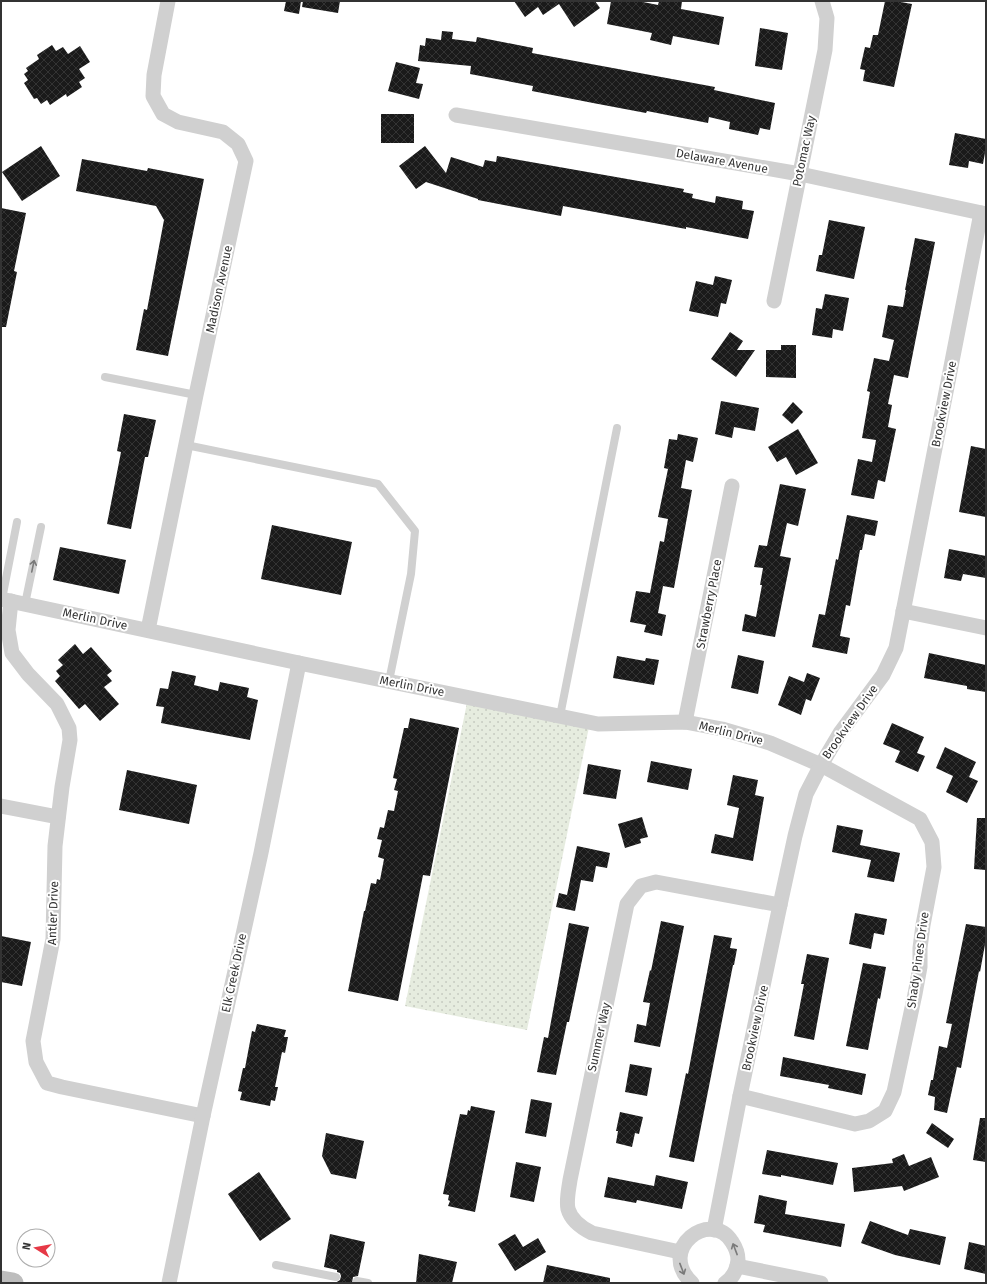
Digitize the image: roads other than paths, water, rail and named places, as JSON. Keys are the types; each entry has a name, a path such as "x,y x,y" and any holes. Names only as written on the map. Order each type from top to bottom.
{"main road":[{"path":"1,1281 13,1283"}],"street":[{"name":"Madison Avenue","path":"148,630 246,161 238,144 222,132 178,122 163,114 153,96 154,75 168,1"},
{"name":"Potomac Way","path":"774,301 825,50 827,18 822,1"},
{"name":"Delaware Avenue","path":"456,115 800,174 984,214"},
{"name":"Brookview Drive","path":"714,1230 780,905 806,794 840,733 883,675 896,648 984,214"},
{"name":"Strawberry Place","path":"686,722 732,486"},
{"name":"Merlin Drive","path":"10,601 389,682 598,724 686,722 722,729 770,743 821,765"},
{"name":"Antler Drive","path":"10,601 8,630 12,653 28,674 57,704 69,728 70,740 55,846 53,939 33,1041 36,1062 48,1083 203,1116"},
{"path":"903,611 986,628"},
{"name":"Elk Creek Drive","path":"169,1283 203,1116 261,853 299,663"},
{"name":"Shady Pines Drive","path":"740,1096 855,1124 869,1121 885,1111 894,1092 920,968 920,948 923,925 934,867 932,842 920,819 821,765"},
{"path":"1,806 58,817"},
{"name":"Summer Way","path":"680,1252 592,1233 582,1228 574,1219 568,1208 570,1180 627,904 641,886 656,882 780,905"},
{"path":"692,1283 686,1277 682,1269 680,1252 690,1237 697,1232 706,1230 714,1230 727,1236 736,1248 738,1257 737,1266 733,1275 725,1283"},
{"path":"737,1266 821,1283"}],"lane":[{"path":"105,377 196,395"},
{"path":"560,716 617,428"},
{"path":"186,445 378,484 415,531 411,574 389,682"},
{"path":"10,601 17,522"},
{"path":"10,601 41,527"},
{"path":"276,1265 336,1277"},
{"path":"357,1281 368,1283"}]}
